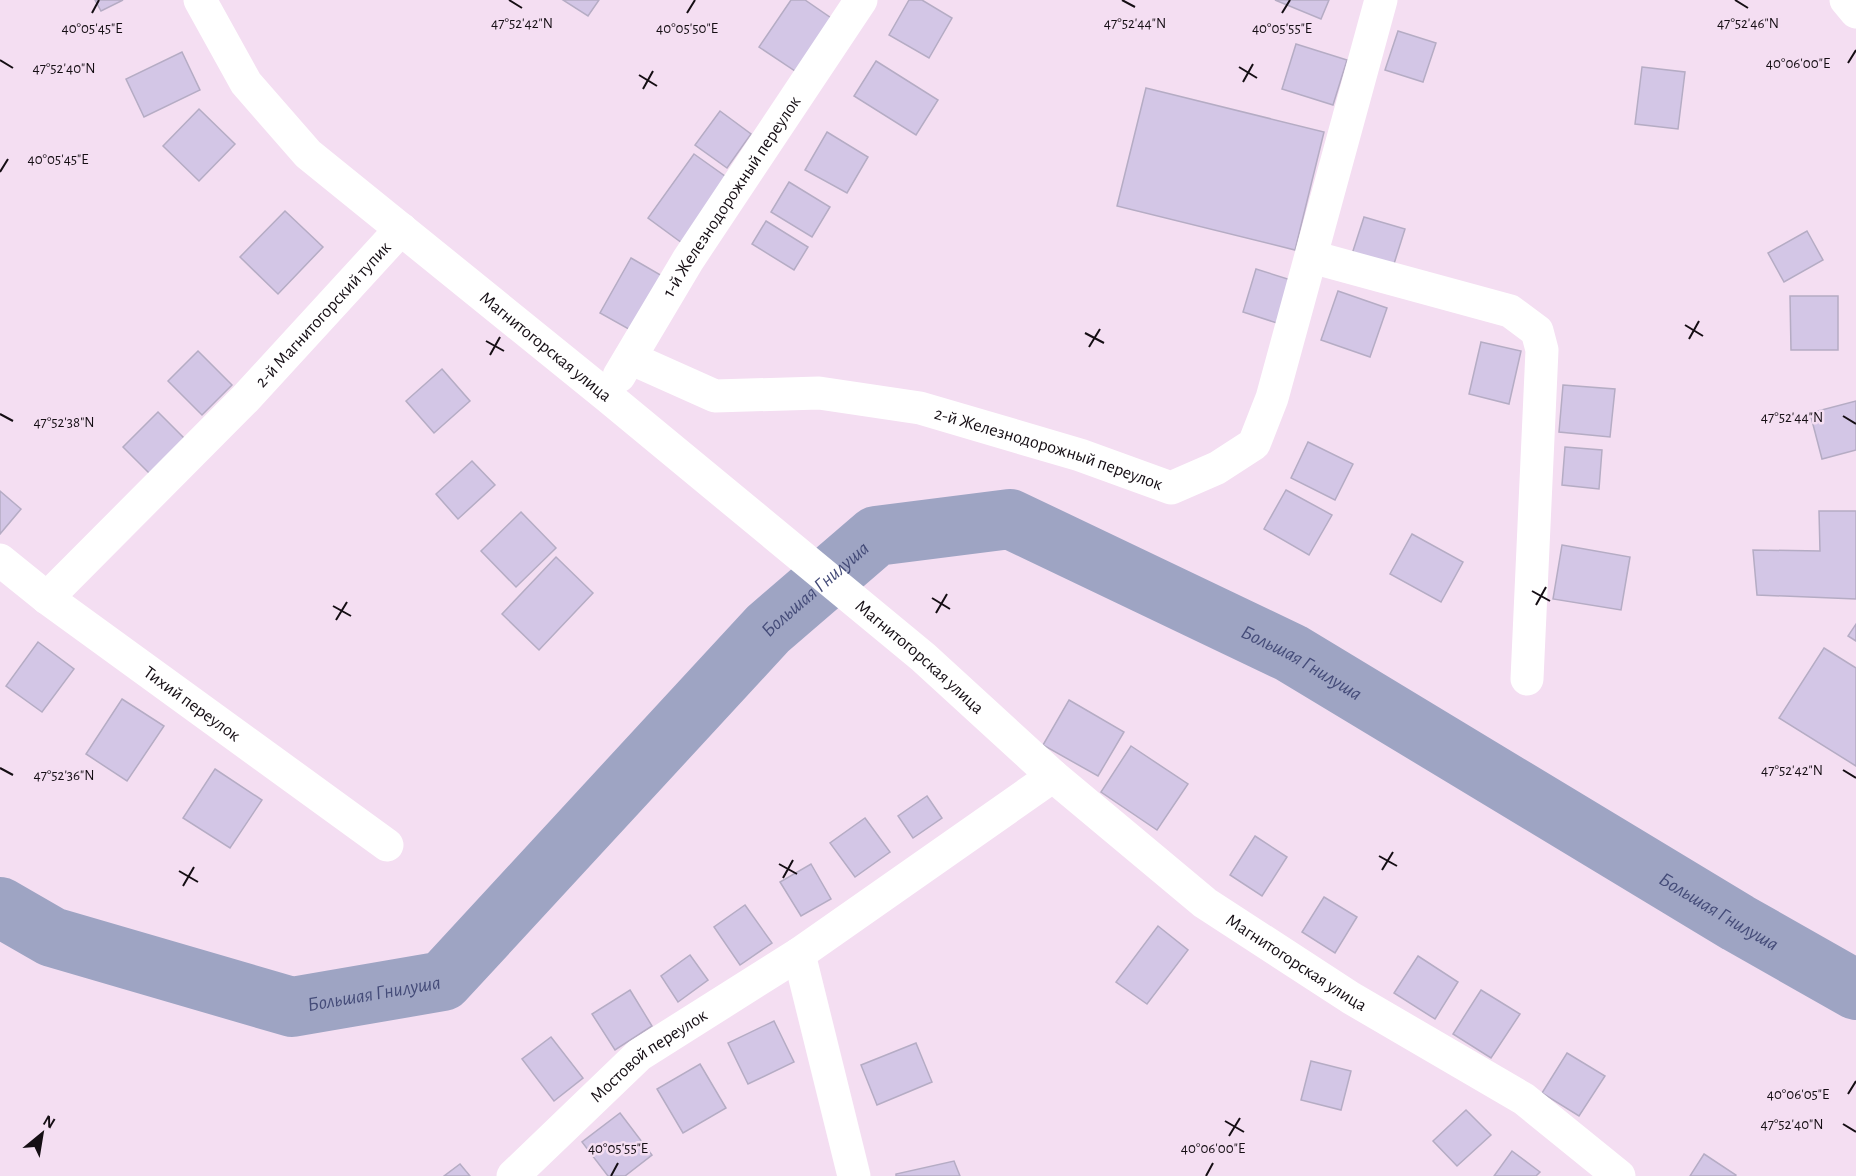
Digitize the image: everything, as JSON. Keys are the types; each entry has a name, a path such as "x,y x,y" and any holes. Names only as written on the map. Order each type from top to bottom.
{"street":[{"name":"Магнитогорская улица","path":"200,0 246,83 308,154 607,396 923,657 1053,776 1205,903 1351,998 1524,1099 1619,1176"},
{"name":"1-й Железнодорожный переулок","path":"607,396 688,260 861,0"},
{"name":"2-й Железнодорожный переулок","path":"630,358 715,396 819,393 920,408 1080,455 1171,488 1217,468 1254,444 1272,398 1381,0"},
{"path":"1846,0 1856,12"},
{"name":"2-й Магнитогорский тупик","path":"47,598 245,399 401,229"},
{"path":"1312,257 1510,311 1537,331 1542,350 1527,679"},
{"name":"Тихий переулок","path":"0,560 47,598 387,845"},
{"name":"Мостовой переулок","path":"513,1176 639,1055 799,954 1053,776"},
{"path":"799,954 854,1176"}],"building":[{"path":"95,0 123,0 101,11"},
{"path":"563,0 599,0 588,16"},
{"path":"791,0 805,0 834,20 798,73 759,47"},
{"path":"909,0 922,0 952,18 929,58 889,35"},
{"path":"1275,0 1329,0 1321,19"},
{"path":"1398,31 1436,43 1423,82 1385,70"},
{"path":"1296,44 1347,60 1333,105 1282,89"},
{"path":"182,52 200,90 144,117 126,79"},
{"path":"876,61 938,100 916,135 854,96"},
{"path":"1642,67 1685,72 1678,129 1635,124"},
{"path":"1146,88 1324,132 1295,250 1117,206"},
{"path":"199,109 235,144 199,181 163,146"},
{"path":"720,111 751,134 727,168 695,145"},
{"path":"827,132 868,157 847,193 805,170"},
{"path":"694,154 729,179 682,243 648,218"},
{"path":"789,182 830,207 812,237 771,212"},
{"path":"285,211 323,247 278,294 240,257"},
{"path":"1364,217 1405,229 1393,267 1352,254"},
{"path":"766,221 808,247 794,270 752,244"},
{"path":"1807,231 1823,260 1784,282 1768,253"},
{"path":"631,258 664,277 634,332 600,313"},
{"path":"1256,269 1294,281 1280,324 1243,312"},
{"path":"1338,291 1387,308 1370,357 1321,340"},
{"path":"1790,296 1838,296 1838,350 1791,350"},
{"path":"1481,342 1521,351 1509,404 1469,394"},
{"path":"198,351 232,385 202,415 168,381"},
{"path":"442,369 470,401 434,433 406,401"},
{"path":"1563,385 1615,389 1610,437 1559,432"},
{"path":"1856,401 1856,450 1822,459 1810,413"},
{"path":"158,412 185,439 150,474 123,447"},
{"path":"1308,442 1353,464 1335,500 1291,478"},
{"path":"1565,447 1602,450 1599,489 1562,485"},
{"path":"472,461 495,485 458,519 436,494"},
{"path":"1286,490 1332,515 1309,555 1264,529"},
{"path":"0,491 21,509 0,534"},
{"path":"1819,511 1856,511 1856,599 1757,595 1753,550 1820,551"},
{"path":"521,512 556,548 516,587 481,551"},
{"path":"1412,534 1463,562 1441,602 1390,574"},
{"path":"1562,545 1630,557 1621,610 1553,599"},
{"path":"556,557 593,593 539,650 502,614"},
{"path":"1856,624 1856,641 1848,636"},
{"path":"38,642 74,669 42,712 6,686"},
{"path":"1824,648 1856,668 1856,766 1779,718"},
{"path":"122,699 164,726 127,781 86,754"},
{"path":"1069,700 1124,732 1098,776 1043,745"},
{"path":"1131,746 1188,784 1157,830 1101,792"},
{"path":"215,769 262,800 230,848 183,818"},
{"path":"927,796 942,818 913,838 898,816"},
{"path":"865,818 890,852 855,877 830,843"},
{"path":"1255,836 1287,857 1262,896 1230,875"},
{"path":"811,864 831,899 801,916 780,882"},
{"path":"1324,897 1357,917 1335,953 1302,932"},
{"path":"745,905 772,943 740,965 714,927"},
{"path":"1158,926 1188,950 1147,1004 1116,982"},
{"path":"690,955 708,980 678,1002 661,976"},
{"path":"1418,956 1458,982 1435,1019 1394,993"},
{"path":"630,990 652,1026 615,1050 592,1014"},
{"path":"1481,990 1520,1014 1491,1058 1453,1034"},
{"path":"774,1021 794,1062 748,1084 728,1043"},
{"path":"551,1037 583,1078 554,1101 522,1059"},
{"path":"916,1043 932,1082 877,1105 861,1065"},
{"path":"1567,1053 1605,1076 1579,1116 1542,1093"},
{"path":"1311,1061 1351,1071 1341,1110 1301,1100"},
{"path":"700,1064 726,1108 683,1133 657,1089"},
{"path":"1466,1110 1491,1135 1457,1166 1433,1141"},
{"path":"620,1113 652,1155 625,1176 608,1176 582,1142"},
{"path":"1512,1151 1540,1172 1536,1176 1494,1176"},
{"path":"1704,1154 1736,1175 1690,1176"},
{"path":"954,1161 960,1176 896,1176 896,1174"},
{"path":"460,1164 470,1176 444,1176"}],"waterway":[{"name":"Большая Гнилуша","path":"0,907 52,937 292,1007 443,981 768,629 876,536 1010,519 1291,653 1738,923 1856,990"}]}
